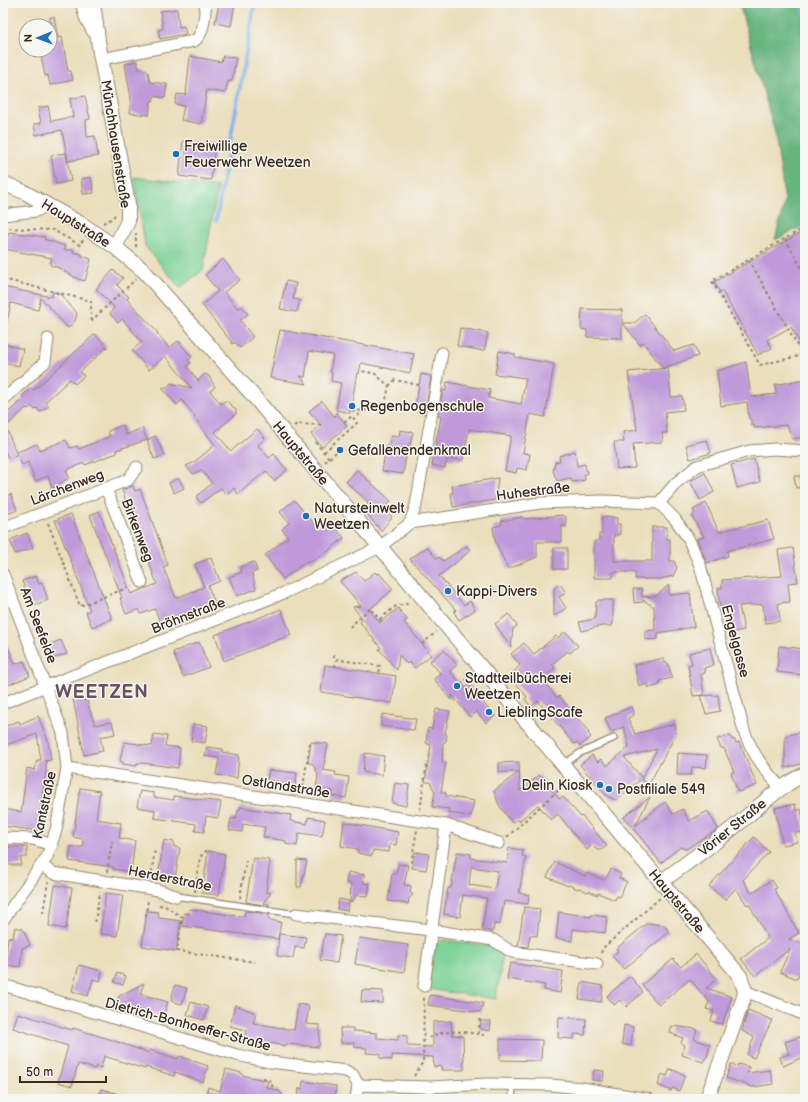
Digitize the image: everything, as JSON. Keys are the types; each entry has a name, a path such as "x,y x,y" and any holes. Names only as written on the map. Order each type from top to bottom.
{"street":[{"name":"Münchhausenstraße","path":"83,3 86,16 98,38"},
{"name":"Münchhausenstraße","path":"93,3 128,204 128,221 115,247"},
{"path":"102,59 194,41 199,38 202,32 206,3"},
{"name":"Hauptstraße","path":"3,183 48,205 83,225 115,247 138,277 256,399 562,766 740,976 745,991"},
{"path":"3,215 36,211 48,205"},
{"path":"3,400 45,362 48,339"},
{"path":"410,523 416,505 442,353"},
{"path":"659,504 676,483 697,466 749,452 776,450 805,451"},
{"name":"Lärchenweg","path":"3,528 128,480 137,467"},
{"name":"Birkenweg","path":"106,488 142,582"},
{"name":"Huhestraße","path":"380,547 410,523 540,503 587,501 659,504"},
{"name":"Engelgasse","path":"659,504 675,519 688,538 700,565 744,731 750,746 766,771 781,788"},
{"name":"Bröhnstraße","path":"3,702 278,596 380,547"},
{"name":"Am Seefelde","path":"3,574 46,686"},
{"name":"Kantstraße","path":"3,920 46,869 56,830 67,768 63,733 46,686"},
{"name":"Ostlandstraße","path":"67,768 446,825 499,843"},
{"name":"Vörier Straße","path":"661,882 735,826 781,788 805,774"},
{"path":"424,986 446,825"},
{"path":"3,838 33,839 52,845"},
{"name":"Herderstraße","path":"46,869 103,881 149,888 176,896"},
{"path":"296,914 431,930 493,940 512,952 597,964"},
{"name":"Dietrich-Bonhoeffer-Straße","path":"3,985 237,1056 346,1072 353,1075 358,1085"},
{"path":"707,1099 745,991 805,1015"},
{"path":"356,1099 358,1085 407,1087 513,1084 582,1088 648,1099"}],"lane":[{"path":"562,766 580,753 614,738"},
{"name":"Herderstraße","path":"176,896 296,914"},
{"path":"512,1099 513,1084"}],"path":[{"path":"803,355 760,365 712,282 805,227"},
{"path":"3,228 53,230 80,245 84,239"},
{"path":"78,235 90,243"},
{"path":"785,239 805,274"},
{"path":"748,260 805,359"},
{"path":"3,279 91,301 92,321 138,277"},
{"path":"360,371 374,373 389,386"},
{"path":"352,411 384,409 389,386 395,380 419,385"},
{"path":"354,419 365,410"},
{"path":"324,452 357,423 352,416 344,422"},
{"path":"292,428 297,424 321,425"},
{"path":"315,442 329,458"},
{"path":"44,512 80,606 142,582"},
{"path":"380,619 396,606 412,603 408,598"},
{"path":"350,627 370,608 382,622"},
{"path":"422,644 436,631 442,637"},
{"path":"334,655 334,659 336,660 335,666"},
{"path":"336,660 380,666 379,673"},
{"path":"461,684 472,674 467,668"},
{"path":"300,803 310,743"},
{"path":"419,815 427,762"},
{"path":"499,843 573,778"},
{"path":"43,792 56,794"},
{"path":"411,863 418,826"},
{"path":"95,922 112,841"},
{"path":"146,916 155,849"},
{"path":"194,899 200,857 207,850"},
{"path":"239,905 246,860"},
{"path":"43,913 46,869"},
{"path":"597,964 603,948 661,898"},
{"path":"159,905 165,906 182,917 177,951 255,962"},
{"path":"407,1087 423,1062 424,986"},
{"path":"478,1034 480,1019"},
{"path":"429,1038 439,1032 458,1032 484,1035"},
{"path":"263,1078 270,1080 273,1088"}],"green space":[{"path":"739,3 805,3 805,225 775,240 785,201 775,133"},
{"path":"134,177 218,187 203,270 180,288 145,246"},
{"path":"443,940 492,946 503,953 496,999 427,989 435,945"}],"building":[{"path":"219,3 235,3 231,26 215,23"},
{"path":"177,9 179,27 184,26 186,34 160,39 158,30 163,29 160,11"},
{"path":"62,37 68,71 71,71 73,80 50,85 48,75 45,76 42,58 58,58 58,38"},
{"path":"190,56 221,62 223,56 236,58 232,81 228,81 225,93 207,90 201,124 181,120 184,106 175,104 177,94 186,95"},
{"path":"137,61 139,69 143,69 148,72 150,82 167,84 165,98 154,96 153,101 151,101 149,115 130,113 131,99 125,64"},
{"path":"85,96 90,119 86,120 87,137 95,136 98,156 68,161 62,130 36,135 34,124 41,123 38,108 48,106 51,121 73,117 70,99"},
{"path":"183,141 215,145 211,180 179,176"},
{"path":"66,153 71,181 56,184 51,155"},
{"path":"91,177 94,193 83,194 81,179"},
{"path":"805,230 805,352 791,327 767,340 772,348 758,355 722,291 720,292 714,282"},
{"path":"9,232 45,237 44,239 65,246 64,250 74,250 73,252 82,254 82,256 91,259 85,281 50,265 52,258 4,249"},
{"path":"223,259 240,280 224,292 238,309 241,306 248,314 240,320 253,337 240,348 235,342 233,344 202,305 218,291 205,275"},
{"path":"113,270 123,278 117,285 129,297 127,299 158,333 169,348 178,341 192,357 188,360 191,363 187,366 198,381 205,374 209,376 215,387 210,391 221,404 226,400 236,410 236,414 215,432 231,451 257,429 265,438 258,445 269,458 274,454 287,470 274,481 266,471 238,494 234,488 226,494 221,488 201,503 196,497 212,483 201,470 193,474 186,466 193,463 215,445 182,400 177,405 162,388 170,386 170,383 192,388 165,356 149,370 132,350 142,342 122,319 118,323 110,314 114,307 96,289"},
{"path":"286,281 296,283 293,299 300,300 297,312 280,309"},
{"path":"3,287 52,297 53,292 60,294 77,313 75,321 68,328 41,298 38,310 11,303 7,322 3,321"},
{"path":"582,309 622,310 622,338 587,337 587,330 581,329"},
{"path":"645,314 674,351 694,345 698,356 663,368 643,342 640,345 623,323 634,323"},
{"path":"460,328 488,333 484,351 457,346"},
{"path":"280,330 414,354 410,373 361,363 359,374 357,373 350,413 336,410 341,383 331,381 332,372 330,372 333,355 309,351 305,377 300,376 307,384 270,378"},
{"path":"95,334 107,347 80,372 84,376 75,384 70,379 45,402 49,406 40,412 37,408 35,410 31,406 28,409 26,408 6,427 17,455 8,458 3,446 3,417 24,398 22,396 31,388 34,390"},
{"path":"5,344 23,349 19,366 3,362 3,345"},
{"path":"499,351 515,354 515,357 554,364 545,417 530,414 523,453 530,454 527,470 517,468 516,473 505,471 511,436 469,429 463,460 447,459 445,468 432,465 441,417 438,416 443,390 446,391 447,382 490,390 488,398 521,404 526,378 495,374"},
{"path":"746,362 751,397 776,394 775,385 805,379 805,437 792,439 787,425 754,428 754,425 751,425 751,419 749,419 747,402 721,406 717,371"},
{"path":"668,368 671,397 682,396 684,410 665,412 667,433 662,433 663,442 633,444 635,468 617,469 614,442 624,442 623,432 637,430 628,372"},
{"path":"421,374 431,376 425,414 419,413 420,408 415,407"},
{"path":"322,401 335,417 336,412 347,426 322,447 311,434 321,425 309,411"},
{"path":"123,425 126,435 142,428 147,440 116,450 117,453 85,465 84,463 66,470 69,478 52,488 48,476 35,481 28,462 22,465 17,452 37,444 40,450 66,440 70,448 77,446 79,449 110,436 108,431"},
{"path":"400,430 413,432 410,445 408,445 403,474 382,471 386,446 389,446 391,436 399,437"},
{"path":"155,436 165,455 154,459 147,440"},
{"path":"707,440 711,453 690,459 686,445"},
{"path":"575,451 577,466 585,464 587,474 584,474 585,480 572,482 571,478 557,481 553,471 555,462 560,461 559,456"},
{"path":"754,459 760,482 737,488 731,465"},
{"path":"357,470 391,501 384,509 392,517 381,531 363,509 369,503 346,482"},
{"path":"705,473 714,492 700,500 690,481"},
{"path":"794,476 805,476 805,487 796,488"},
{"path":"498,478 495,500 453,507 451,493 453,493 452,486"},
{"path":"179,479 184,488 174,493 169,483"},
{"path":"133,486 135,491 140,489 168,565 163,567 176,598 204,587 195,564 211,558 220,581 208,586 217,608 208,611 206,605 160,622 155,609 141,614 139,609 126,614 120,598 122,598 90,515 99,511 131,594 157,584 122,490"},
{"path":"11,494 17,510 3,516 3,497"},
{"path":"294,500 317,527 326,520 329,523 331,522 344,538 327,552 310,562 308,560 283,579 265,555 288,537 282,529 289,523 280,512"},
{"path":"706,503 719,532 768,520 774,539 727,551 728,556 707,563 697,539 704,537 692,516 695,514 693,510"},
{"path":"71,514 112,619 92,627 86,612 90,610 55,520"},
{"path":"562,515 566,517 566,526 562,526 562,542 537,542 537,557 508,569 495,541 493,527 502,525 501,521 523,517 524,519"},
{"path":"602,517 617,518 617,524 620,524 620,535 614,535 614,561 652,561 652,527 667,527 667,539 670,539 670,561 674,561 677,568 673,576 660,579 635,579 635,572 613,572 613,578 594,578 594,541 599,541 599,534 602,534"},
{"path":"27,533 33,548 15,554 10,540"},
{"path":"467,546 470,551 439,576 464,605 470,601 475,610 459,620 454,612 456,610 410,559 427,547 437,559 439,557 443,561"},
{"path":"554,548 567,548 567,569 554,569"},
{"path":"793,548 798,582 788,583 790,602 778,603 780,621 765,623 763,604 739,606 744,630 730,633 724,607 720,607 718,588 722,588 722,580 782,576 778,550"},
{"path":"254,562 257,571 252,573 256,589 237,596 229,577 242,572 240,567"},
{"path":"356,572 364,581 375,572 377,575 379,573 393,589 369,610 380,623 398,608 407,620 404,622 431,655 415,668 409,662 407,664 399,655 397,670 379,649 381,648 360,622 363,619 353,607 361,606 340,581"},
{"path":"36,576 39,584 42,583 48,600 32,606 22,581"},
{"path":"560,584 566,593 559,597 566,608 554,616 554,588"},
{"path":"669,585 669,595 690,593 694,627 658,633 658,639 645,640 645,631 655,630 654,607 643,600 643,602 634,603 633,589 642,589 642,597 656,596"},
{"path":"599,600 613,600 612,626 601,626 582,631 579,622 595,619 596,602"},
{"path":"281,609 291,635 224,661 215,635"},
{"path":"509,614 517,626 513,629 511,647 495,624"},
{"path":"563,633 567,633 578,646 570,653 568,651 552,664 555,668 542,679 557,698 559,696 589,732 588,733 591,737 580,746 577,742 574,744 538,701 531,707 525,699 527,697 510,676 520,665 511,654 524,643 534,654 556,636 558,638"},
{"path":"3,635 15,664 24,661 30,676 3,687"},
{"path":"61,640 67,654 51,659 45,646"},
{"path":"199,642 209,667 183,677 173,652"},
{"path":"779,646 805,649 805,668 803,675 777,672"},
{"path":"710,648 714,665 704,668 705,673 701,674 704,695 693,696 688,665 692,664 689,653"},
{"path":"444,650 457,665 450,671 465,688 469,685 494,716 486,723 477,712 470,717 452,695 451,700 434,679 440,673 430,661"},
{"path":"664,658 665,663 668,663 672,678 659,681 660,685 649,688 648,684 639,686 634,665"},
{"path":"325,665 396,676 392,703 321,692"},
{"path":"718,695 720,711 706,714 700,696"},
{"path":"73,699 87,701 95,725 112,722 115,734 100,737 103,751 84,755"},
{"path":"631,707 634,715 628,718 635,734 675,724 676,734 649,784 641,779 616,800 607,796 580,765 592,755 598,762 601,759 607,766 629,747 624,727 611,732 605,718","holes":["657,749 642,778 624,757"]},
{"path":"436,709 450,711 445,733 447,735 446,741 443,743 442,762 446,762 441,792 446,793 446,796 474,801 471,816 448,813 449,809 432,807 435,792 430,782 425,782 431,745 426,743 428,728 432,729"},
{"path":"382,714 416,719 414,730 381,726"},
{"path":"38,716 48,741 51,760 44,761 46,761 46,771 38,821 41,821 39,831 3,826 3,809 21,812 27,768 35,770 37,760 41,760 37,734 3,746 3,727 19,721 20,724"},
{"path":"193,724 208,726 205,743 191,741"},
{"path":"805,731 805,763 785,768 785,736"},
{"path":"154,734 167,736 165,746 180,748 178,768 143,763 137,763 137,766 123,764 123,762 120,761 124,742 152,746"},
{"path":"730,736 736,743 739,742 757,785 738,792 731,773 734,772 724,748 721,748 717,739"},
{"path":"311,742 328,744 323,770 336,772 335,775 349,777 346,798 332,796 333,791 316,789 318,774 312,763 308,763"},
{"path":"207,747 222,749 222,752 239,755 237,778 216,775 219,758 205,756"},
{"path":"365,753 384,756 382,775 363,772"},
{"path":"678,753 707,755 706,768 692,767 691,775 677,775"},
{"path":"519,762 520,791 539,775 559,799 563,797 581,817 582,816 607,846 601,850 597,850 592,845 587,850 558,814 551,820 538,805 519,821 517,819 512,823 499,805 494,791 519,772 499,772 499,763"},
{"path":"269,770 297,773 295,786 275,783 276,781 267,780"},
{"path":"395,783 409,785 406,806 392,803"},
{"path":"80,788 100,791 96,819 121,823 119,838 135,841 131,872 113,869 114,867 69,861 71,847 83,847 83,839 73,837"},
{"path":"140,791 154,793 154,797 174,800 174,796 221,802 218,818 206,816 204,832 195,831 196,824 154,818 155,810 137,807"},
{"path":"650,797 635,826 665,802 673,814 683,809 689,821 708,811 718,829 686,849 680,847 661,863 624,817"},
{"path":"795,804 796,811 801,809 805,832 795,833 797,842 783,845 775,808"},
{"path":"240,807 291,815 290,821 307,824 308,817 325,820 322,836 299,833 297,846 286,844 286,841 263,837 265,827 243,824 242,832 229,830 231,818 236,819"},
{"path":"344,822 398,832 396,845 390,844 389,852 373,850 372,856 358,853 358,849 341,846"},
{"path":"754,837 769,852 743,880 751,893 772,880 777,888 774,889 799,933 789,939 805,945 805,960 797,979 780,972 790,949 755,976 741,959 768,938 749,904 747,905 736,888 725,900 709,886"},
{"path":"164,840 174,842 174,847 180,848 175,878 158,876"},
{"path":"3,847 27,847 27,857 21,857 21,865 3,865"},
{"path":"509,848 523,850 522,856 526,857 519,893 529,895 528,904 504,901 500,925 494,924 493,932 482,930 487,898 463,895 460,917 444,914 448,888 451,888 457,852 471,854 471,858 507,863","holes":["471,867 498,871 495,889 469,885"]},
{"path":"208,851 225,854 219,895 202,893"},
{"path":"415,852 429,854 426,870 412,868"},
{"path":"253,858 270,860 266,892 271,893 263,903 269,904 269,906 246,902"},
{"path":"297,860 307,861 301,887 297,887"},
{"path":"555,862 585,876 586,873 605,880 611,869 621,874 619,878 627,882 619,897 617,896 615,900 598,893 597,895 589,891 578,889 569,885 568,886 547,877"},
{"path":"398,864 408,865 404,885 411,886 410,892 413,895 409,898 408,904 388,901 392,874 396,874"},
{"path":"348,872 365,875 363,883 370,884 368,896 357,895 350,903 351,883 346,883"},
{"path":"55,885 72,888 66,929 49,926"},
{"path":"106,893 123,895 117,936 100,934"},
{"path":"339,899 349,901 347,911 337,909"},
{"path":"524,907 540,909 537,936 530,935 528,947 518,946"},
{"path":"189,909 244,916 245,911 269,914 269,920 281,922 278,939 182,926 184,913 189,914"},
{"path":"147,911 158,912 159,918 181,921 176,951 142,946"},
{"path":"559,912 591,917 591,915 607,917 605,933 573,929 572,941 556,938"},
{"path":"647,923 664,925 669,932 624,969 612,956 618,951 616,949"},
{"path":"15,927 23,929 30,945 22,948 20,967 5,965 8,937 13,938"},
{"path":"279,934 306,937 304,948 295,947 293,958 277,956"},
{"path":"325,934 341,936 337,963 320,960"},
{"path":"359,938 408,945 404,972 355,964"},
{"path":"696,954 717,979 706,988 732,997 722,1024 711,1021 714,1011 706,1009 709,1002 690,979 659,1005 642,985 673,959 681,967"},
{"path":"510,963 563,971 560,993 544,990 545,985 507,979"},
{"path":"79,965 102,971 100,981 93,979 88,996 72,991"},
{"path":"117,973 126,976 123,985 114,982"},
{"path":"630,976 643,992 626,1007 620,1000 614,1005 607,996"},
{"path":"582,982 603,986 601,1002 579,999"},
{"path":"144,983 140,994 168,1002 163,1017 117,1004 119,996"},
{"path":"175,985 187,988 182,1004 171,1001"},
{"path":"362,990 383,991 383,1003 361,1002"},
{"path":"430,995 483,1003 481,1012 428,1005"},
{"path":"191,1002 208,1007 204,1020 187,1015"},
{"path":"298,1004 309,1006 306,1024 320,1025 319,1047 286,1044 286,1046 254,1040 254,1042 244,1040 246,1030 230,1026 235,1005 256,1013 253,1023 294,1030"},
{"path":"748,1010 772,1020 754,1058 747,1055 754,1037 742,1031"},
{"path":"18,1013 72,1030 73,1028 149,1053 150,1050 178,1059 179,1056 208,1066 203,1082 175,1072 174,1076 146,1067 145,1069 104,1056 101,1068 96,1066 95,1069 78,1064 72,1086 58,1082 68,1046 13,1028"},
{"path":"559,1017 586,1019 585,1035 574,1034 574,1039 558,1038"},
{"path":"451,1021 452,1035 463,1036 464,1070 441,1070 441,1066 434,1067 433,1057 392,1055 392,1060 380,1058 380,1054 366,1053 367,1048 354,1047 355,1043 341,1043 340,1028 353,1028 353,1031 377,1033 377,1038 398,1040 398,1035 407,1036 407,1046 433,1047 433,1022"},
{"path":"481,1021 491,1021 490,1031 480,1029"},
{"path":"624,1025 633,1027 631,1046 622,1044"},
{"path":"672,1026 697,1029 694,1039 710,1045 707,1056 703,1062 682,1055 685,1045 681,1043 683,1038 670,1033"},
{"path":"803,1036 805,1056 783,1066 780,1057 789,1054 785,1042"},
{"path":"500,1039 542,1040 541,1061 500,1060"},
{"path":"731,1064 749,1067 747,1073 770,1070 773,1084 753,1087 726,1078"},
{"path":"226,1069 242,1073 242,1075 268,1081 266,1087 279,1091 285,1099 205,1099 208,1087 220,1091"},
{"path":"670,1069 685,1075 679,1091 672,1088 671,1091 658,1085 662,1074 667,1076"},
{"path":"594,1070 604,1071 603,1081 592,1080"},
{"path":"303,1081 336,1086 335,1099 298,1099 299,1088 302,1089"},
{"path":"101,1089 126,1096 126,1099 98,1099"}],"waterway":[{"path":"216,221 255,3"},
{"path":"801,3 805,14"}],"place":[{"name":"Freiwillige Feuerwehr Weetzen","path":"176,154"},
{"name":"Regenbogenschule","path":"352,406"},
{"name":"Gefallenendenkmal","path":"340,450"},
{"name":"Natursteinwelt Weetzen","path":"306,516"},
{"name":"Kappi-Divers","path":"448,591"},
{"name":"Stadtteilbücherei Weetzen","path":"457,686"},
{"name":"LieblingScafe","path":"489,712"},
{"name":"Delin Kiosk","path":"600,785"},
{"name":"Postfiliale 549","path":"609,789"}],"district":[{"name":"WEETZEN","path":"102,692"}]}
